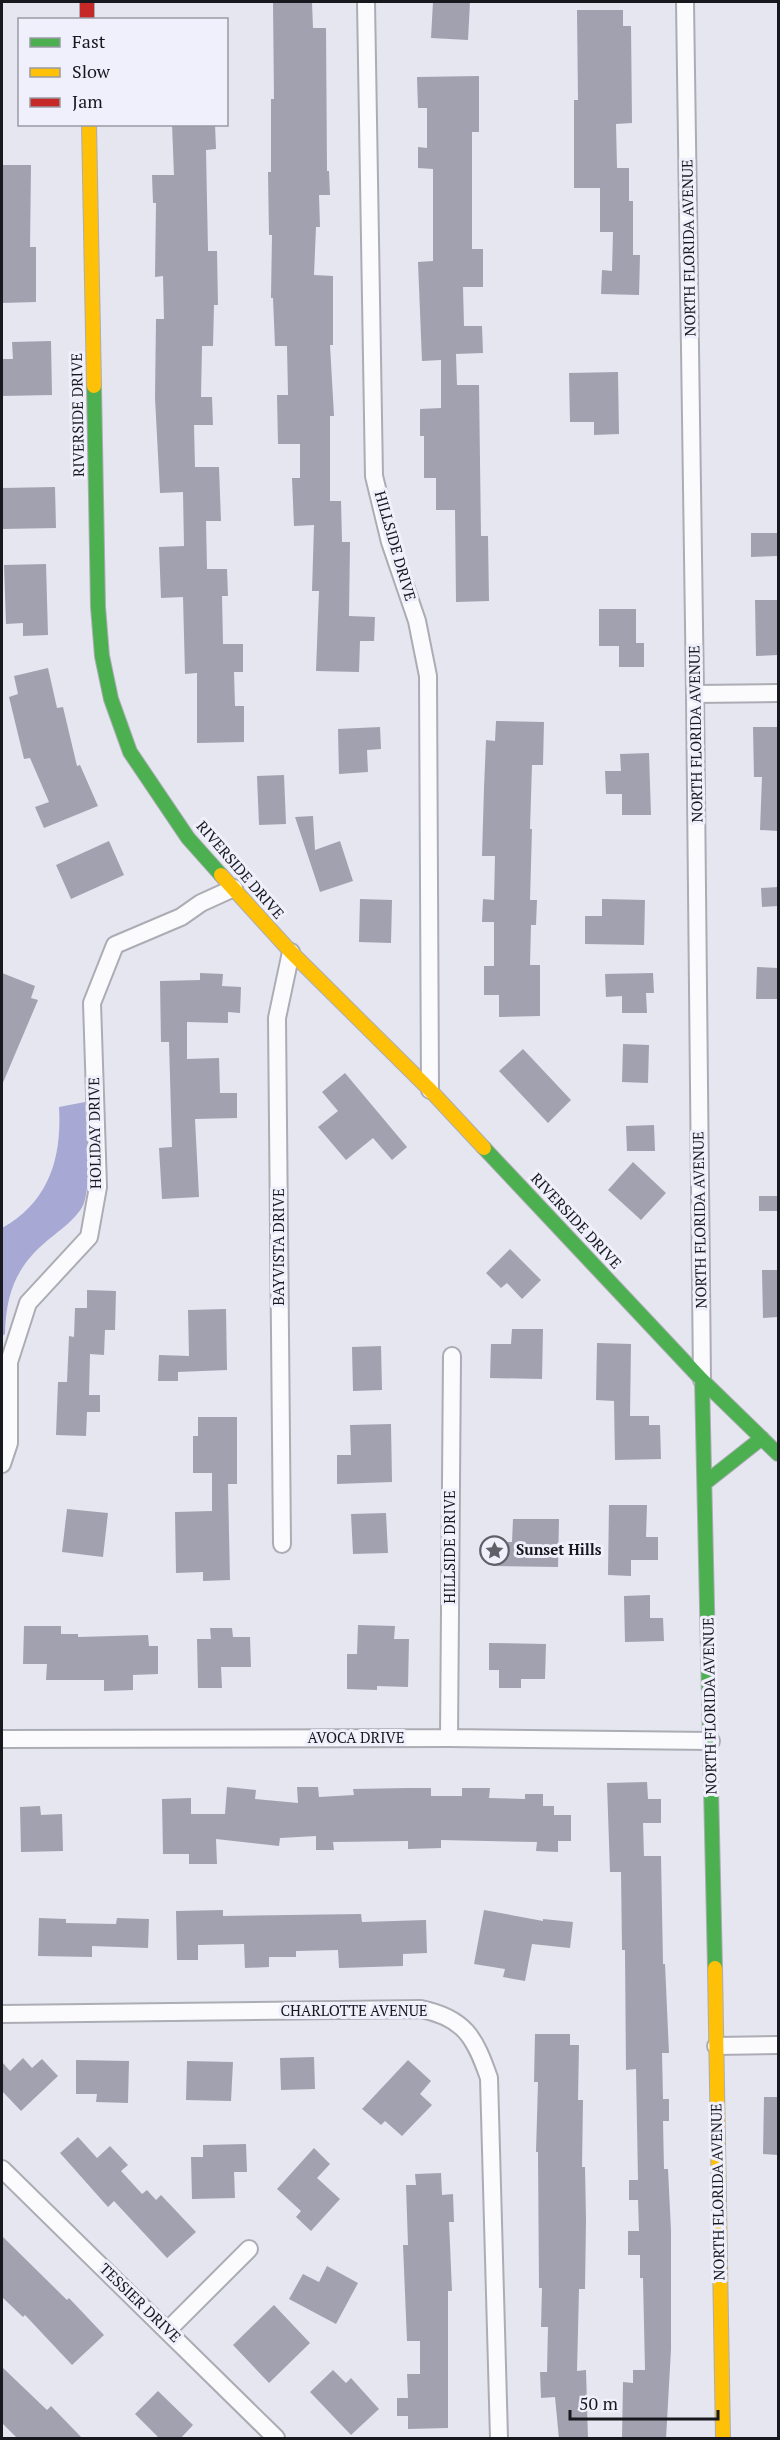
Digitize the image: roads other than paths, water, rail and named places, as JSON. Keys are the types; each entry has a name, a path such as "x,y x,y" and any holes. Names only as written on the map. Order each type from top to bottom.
{"street":[{"path":"87,2 87,18"},
{"name":"HILLSIDE DRIVE","path":"366,2 374,476 390,542 417,621 428,676 430,1090"},
{"name":"NORTH FLORIDA AVENUE","path":"685,2 702,1380 711,1741 723,2439"},
{"name":"RIVERSIDE DRIVE","path":"89,126 98,596 102,656 111,699 130,752 188,838 291,952 430,1090 702,1380 778,1454"},
{"path":"695,694 778,693"},
{"name":"HOLIDAY DRIVE","path":"2,1464 9,1443 9,1362 28,1303 89,1238 98,1186 92,1003 115,945 181,917 201,903 234,888"},
{"name":"BAYVISTA DRIVE","path":"282,1544 277,1018 291,952"},
{"name":"HILLSIDE DRIVE","path":"449,1738 452,1356"},
{"path":"705,1483 762,1438"},
{"name":"AVOCA DRIVE","path":"2,1739 449,1738 711,1741"},
{"name":"CHARLOTTE AVENUE","path":"2,2014 421,2009 455,2020 478,2045 489,2078 499,2439"},
{"path":"716,2046 778,2045"},
{"name":"TESSIER DRIVE","path":"2,2169 168,2330 276,2439"},
{"path":"168,2330 249,2249"}],"water":[{"path":"85,1102 88,1180 84,1203 75,1217 41,1246 23,1267 11,1291 5,1334 2,1336 2,1228 31,1205 49,1177 58,1144 59,1107"}],"place":[{"name":"Sunset Hills","path":"495,1550"}]}
